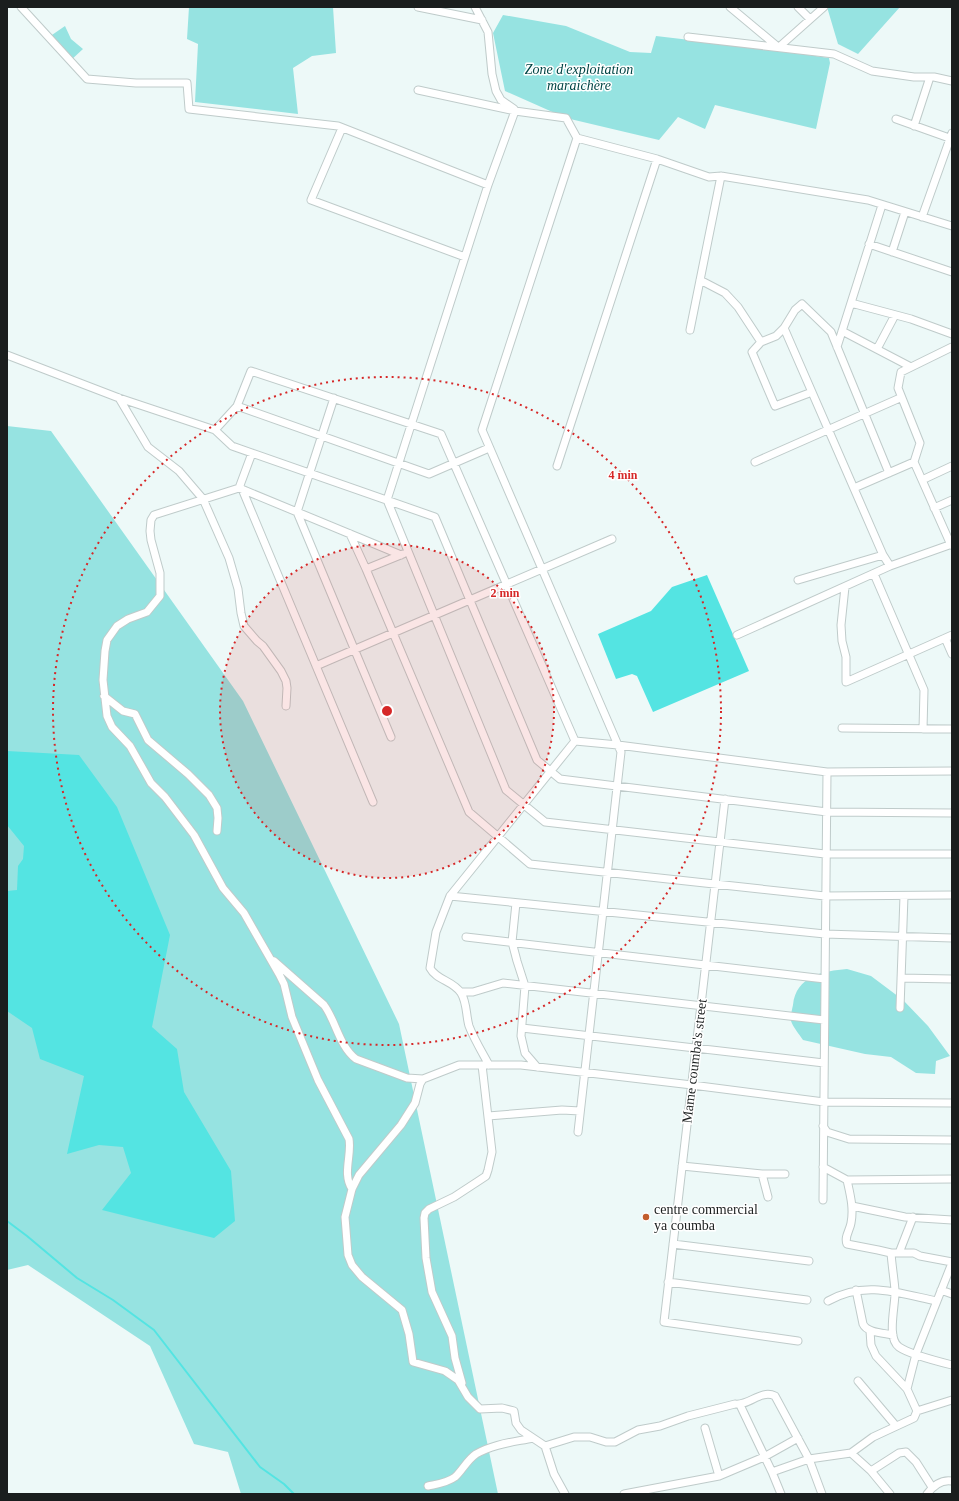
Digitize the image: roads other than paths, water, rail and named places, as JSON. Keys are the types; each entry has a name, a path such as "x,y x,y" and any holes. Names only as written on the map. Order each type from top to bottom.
{"street":[{"path":"21,7 87,79 136,84 187,83 189,109 338,126 488,185"},
{"path":"418,7 482,20"},
{"path":"475,7 488,32 492,74 496,91 501,100 515,111"},
{"path":"730,7 779,47"},
{"path":"798,7 810,19"},
{"path":"779,47 824,7"},
{"path":"688,37 834,54 872,71 914,77 930,77 952,81"},
{"path":"914,126 930,77"},
{"path":"418,90 515,111 566,118 577,138 657,159 709,177 721,176 868,200 952,226"},
{"path":"515,111 488,185 387,500 506,790 545,822 825,854 952,854"},
{"path":"896,119 951,137 922,217"},
{"path":"342,128 311,200 465,257"},
{"path":"577,138 482,430 621,752 578,1132"},
{"path":"556,466 657,159"},
{"path":"690,330 721,176"},
{"path":"837,347 882,205"},
{"path":"892,252 905,212"},
{"path":"869,244 952,272"},
{"path":"700,280 725,294 738,307 761,342"},
{"path":"851,303 895,315 952,334"},
{"path":"812,392 775,406 752,352 761,342 776,336 784,328 795,310 802,304 831,332 889,473"},
{"path":"877,349 895,315"},
{"path":"784,328 883,555 890,566"},
{"path":"842,331 911,367"},
{"path":"737,635 845,588 890,566 951,544 914,462 920,443 900,398 898,388 901,372 952,347"},
{"path":"7,355 119,398 215,430 232,446 435,516 537,760 560,779 827,812 952,813"},
{"path":"215,430 237,406 251,371 441,434 575,741"},
{"path":"119,398 143,441 148,447 179,471 204,499 230,558 238,589 244,626 263,646 281,671 286,681 286,706"},
{"path":"334,398 297,512 391,737"},
{"path":"756,462 900,398"},
{"path":"237,406 429,474 489,448"},
{"path":"252,453 240,489 373,802"},
{"path":"854,488 914,462"},
{"path":"922,480 952,466"},
{"path":"352,1189 347,1176 350,1146 349,1138 313,1069 292,1017 282,979 244,913 223,888 194,835 165,797 151,783 130,746 112,727 107,716 104,696 103,680 105,651 110,635 120,624 147,612 160,596 160,573 150,531 154,514 240,489 401,555"},
{"path":"934,508 952,500"},
{"path":"350,534 469,812 530,864 825,896 952,896"},
{"path":"316,666 612,539"},
{"path":"366,569 408,552"},
{"path":"798,580 883,555"},
{"path":"874,574 924,690 923,729"},
{"path":"845,588 841,625 842,641 846,657 846,682 949,636 952,654"},
{"path":"104,696 123,711 135,714 148,740 188,774 208,795 217,808 217,831"},
{"path":"842,728 952,729"},
{"path":"575,741 618,745 827,772 952,771"},
{"path":"463,1388 455,1358 452,1336 432,1292 426,1258 424,1218 425,1213 434,1206 454,1197 486,1176 492,1152 488,1116 486,1065 469,1026 464,997 452,984 432,972 430,968 436,932 450,896 575,741"},
{"path":"822,1200 827,772"},
{"name":"Mame coumba's street","path":"725,799 664,1322 798,1341"},
{"path":"450,896 825,934 952,938"},
{"path":"900,1008 904,896"},
{"path":"516,903 512,942 525,986 521,1036 525,1053 537,1067"},
{"path":"466,937 825,979"},
{"path":"270,957 324,1005 329,1012 344,1044 352,1056 356,1059 407,1078 423,1079 454,1066 521,1065 824,1102 952,1103"},
{"path":"901,978 952,979"},
{"path":"461,992 474,992 498,983 824,1020"},
{"path":"522,1028 824,1063"},
{"path":"423,1079 412,1108 401,1125 365,1166 352,1189 345,1217 348,1255 352,1265 362,1277 402,1310 409,1334 413,1362 444,1370 458,1380 468,1397 480,1409 502,1408 514,1410 517,1425 524,1433 545,1446 554,1474 565,1494"},
{"path":"488,1116 562,1110 580,1111"},
{"path":"823,1126 827,1132 849,1139 952,1140"},
{"path":"682,1166 762,1174 785,1174"},
{"path":"823,1167 847,1180 952,1179"},
{"path":"762,1174 768,1197"},
{"path":"847,1180 852,1206 851,1223 845,1241 847,1244 891,1253 914,1253 920,1256 952,1263 916,1354 907,1389"},
{"path":"852,1206 913,1218 952,1220"},
{"path":"899,1253 913,1218"},
{"path":"673,1244 809,1261"},
{"path":"891,1253 895,1292 893,1335 895,1341 899,1347 952,1365"},
{"path":"668,1282 807,1300"},
{"path":"828,1300 844,1293 856,1290 876,1289 936,1301"},
{"path":"856,1290 865,1328 870,1331 893,1335"},
{"path":"941,1290 952,1294"},
{"path":"772,1472 809,1459 851,1453 873,1437 914,1418 917,1411 907,1389 876,1356 871,1345 870,1331"},
{"path":"858,1381 896,1426"},
{"path":"545,1446 574,1437 590,1437 606,1442 615,1442 638,1430 660,1426 688,1416 735,1404 740,1405 771,1394 775,1396 809,1459 822,1494"},
{"path":"917,1411 952,1400"},
{"path":"740,1405 781,1494"},
{"path":"705,1428 719,1476"},
{"path":"428,1486 444,1483 454,1478 478,1453 497,1446 533,1438"},
{"path":"624,1494 719,1476 764,1457 798,1438"},
{"path":"870,1471 899,1453 906,1452 916,1462 932,1487"},
{"path":"851,1453 870,1471 890,1494"},
{"path":"927,1494 932,1487 946,1480 952,1481"}],"waterway":[{"path":"7,1221 77,1278 113,1300 154,1330 260,1467 284,1484 294,1494"}],"place":[{"name":"centre commercial ya coumba","path":"646,1217"}],"park label":[{"name":"Zone d'exploitation maraichère","path":"579,78"}]}
